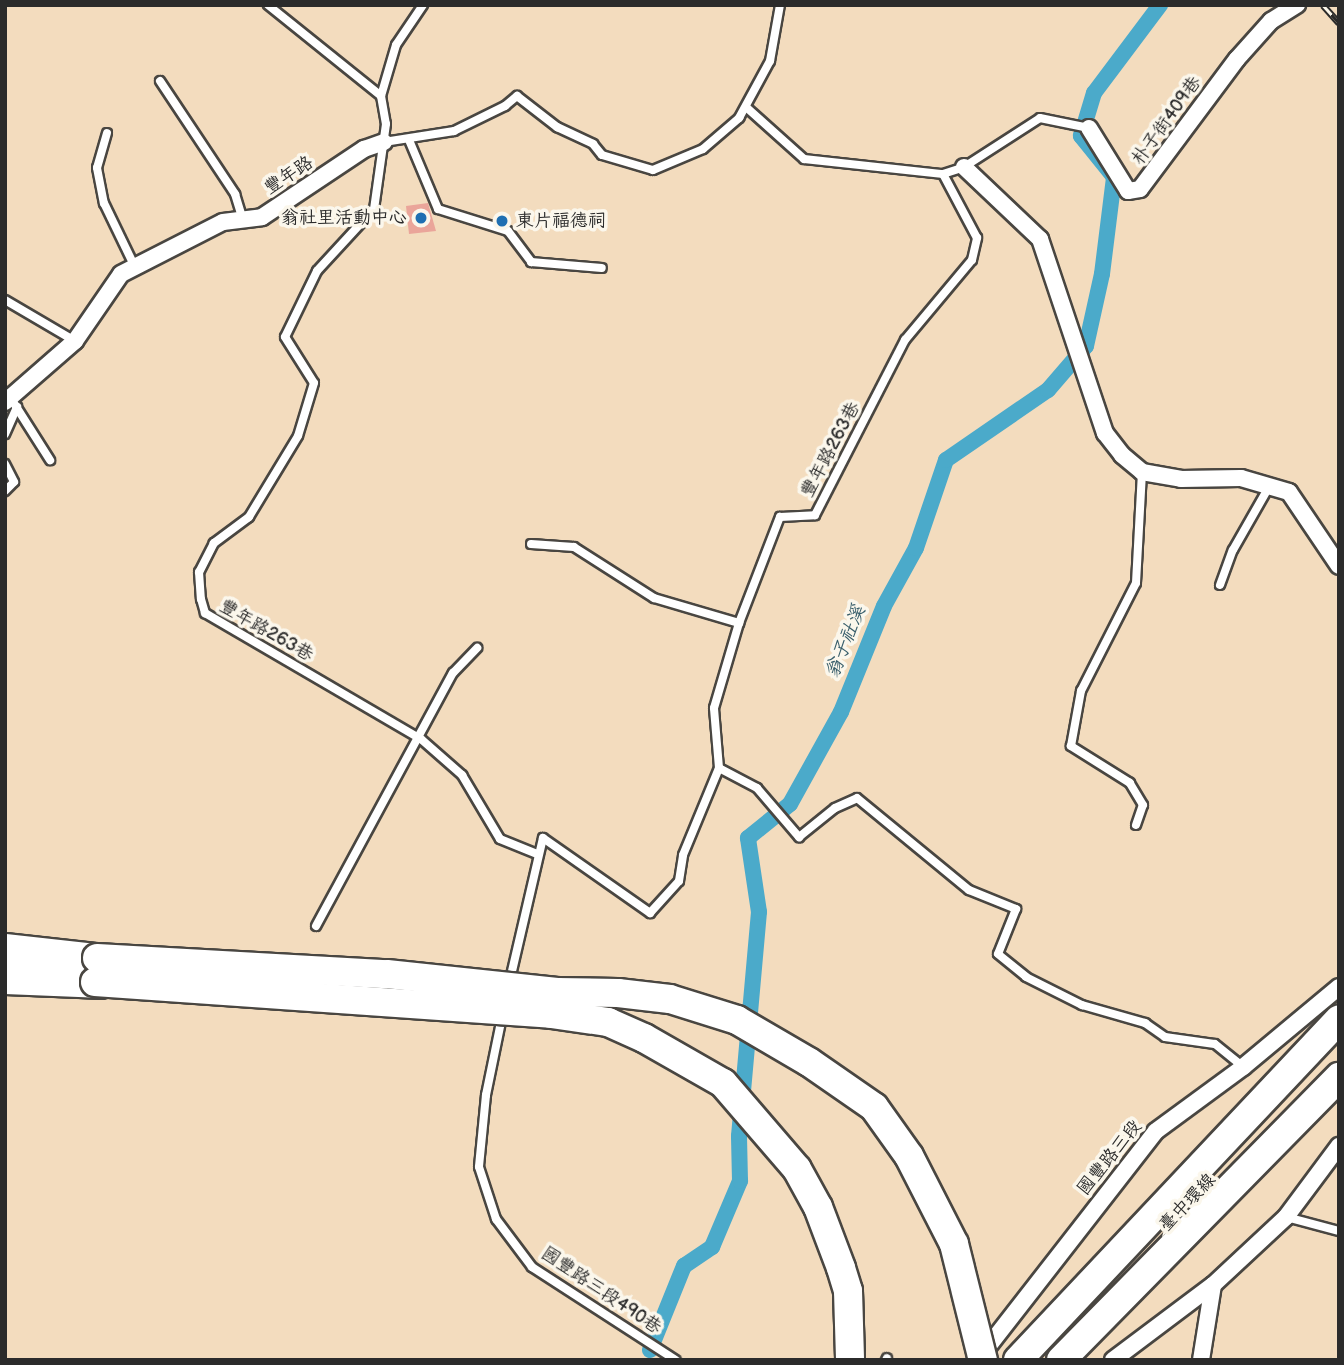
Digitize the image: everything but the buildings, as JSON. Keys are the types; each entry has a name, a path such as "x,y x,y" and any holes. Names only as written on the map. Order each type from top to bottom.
{"highway":[{"path":"5,948 100,963 608,1022 644,1038 723,1083 797,1169 818,1207 848,1291 850,1360"},
{"path":"5,975 100,963 387,974 670,999 737,1020 809,1062 874,1107 909,1156 954,1244 980,1360"},
{"path":"1018,1360 1339,1020"},
{"name":"臺中環線","path":"1036,1360 1339,1046"},
{"name":"臺中環線","path":"1061,1360 1339,1077"},
{"path":"1077,1360 1339,1100"}],"street":[{"name":"朴子街409巷","path":"1083,125 1128,191 1140,188 1237,59 1271,21 1297,5"},
{"name":"豐年路","path":"11,402 75,341 121,274 223,222 262,217 364,149 384,142"},
{"path":"964,167 1040,239 1105,433 1142,472 1181,479 1241,478 1271,484 1289,492 1339,566"},
{"name":"國豐路三段","path":"980,1360 1156,1130 1243,1068 1339,987"},
{"path":"1113,1360 1213,1285 1286,1217 1339,1146"},
{"path":"1201,1360 1213,1285"}],"lane":[{"path":"268,5 382,96"},
{"path":"423,5 396,45 382,96 384,142 454,131 505,106 517,96 557,127 593,144 602,155 653,170 703,149 746,107 770,61 780,5"},
{"path":"160,81 235,194 243,220"},
{"path":"746,107 804,159 943,174"},
{"name":"朴子街409巷","path":"943,174 964,167 1040,118 1083,125"},
{"path":"107,133 97,168 104,203 135,267"},
{"path":"409,140 438,209 508,231 531,262 602,268"},
{"name":"豐年路263巷","path":"384,142 374,209 317,271 285,337 314,383 298,436 249,517 214,543 200,572 205,613 421,739 462,775 500,839 537,854 543,838 650,913 679,880 683,855 719,768 714,708 739,623 780,517 815,515 905,340 972,260 976,238 943,174"},
{"path":"5,300 75,341"},
{"path":"5,434 11,402"},
{"path":"11,402 50,460"},
{"path":"5,464 14,482 5,491"},
{"path":"1136,825 1143,805 1130,783 1071,747 1081,691 1136,583 1142,472"},
{"path":"1220,585 1233,550 1271,484"},
{"path":"531,544 574,547 654,598 739,623"},
{"path":"316,926 421,739 453,673 477,648"},
{"path":"719,768 757,788 799,837 835,808 857,797 970,890 1016,909 998,954 1026,977 1082,1005 1145,1023 1165,1037 1215,1044 1243,1068"},
{"name":"國豐路三段490巷","path":"537,854 486,1095 479,1167 496,1219 532,1267 676,1360"},
{"path":"5,990 89,997 105,994 118,973 115,956 100,963"},
{"path":"1286,1217 1339,1231"}],"waterway":[{"name":"翁子社溪","path":"650,1350 684,1266 712,1247 740,1181 739,1136 759,912 748,838 790,804 841,712 884,606 916,548 946,460 1048,390 1086,346 1102,274 1114,177 1081,136 1094,93 1160,5"}],"railway":[{"path":"1323,5 1339,23"}],"place":[{"name":"翁社里活動中心","path":"421,218"},
{"name":"東片福德祠","path":"502,221"}]}
